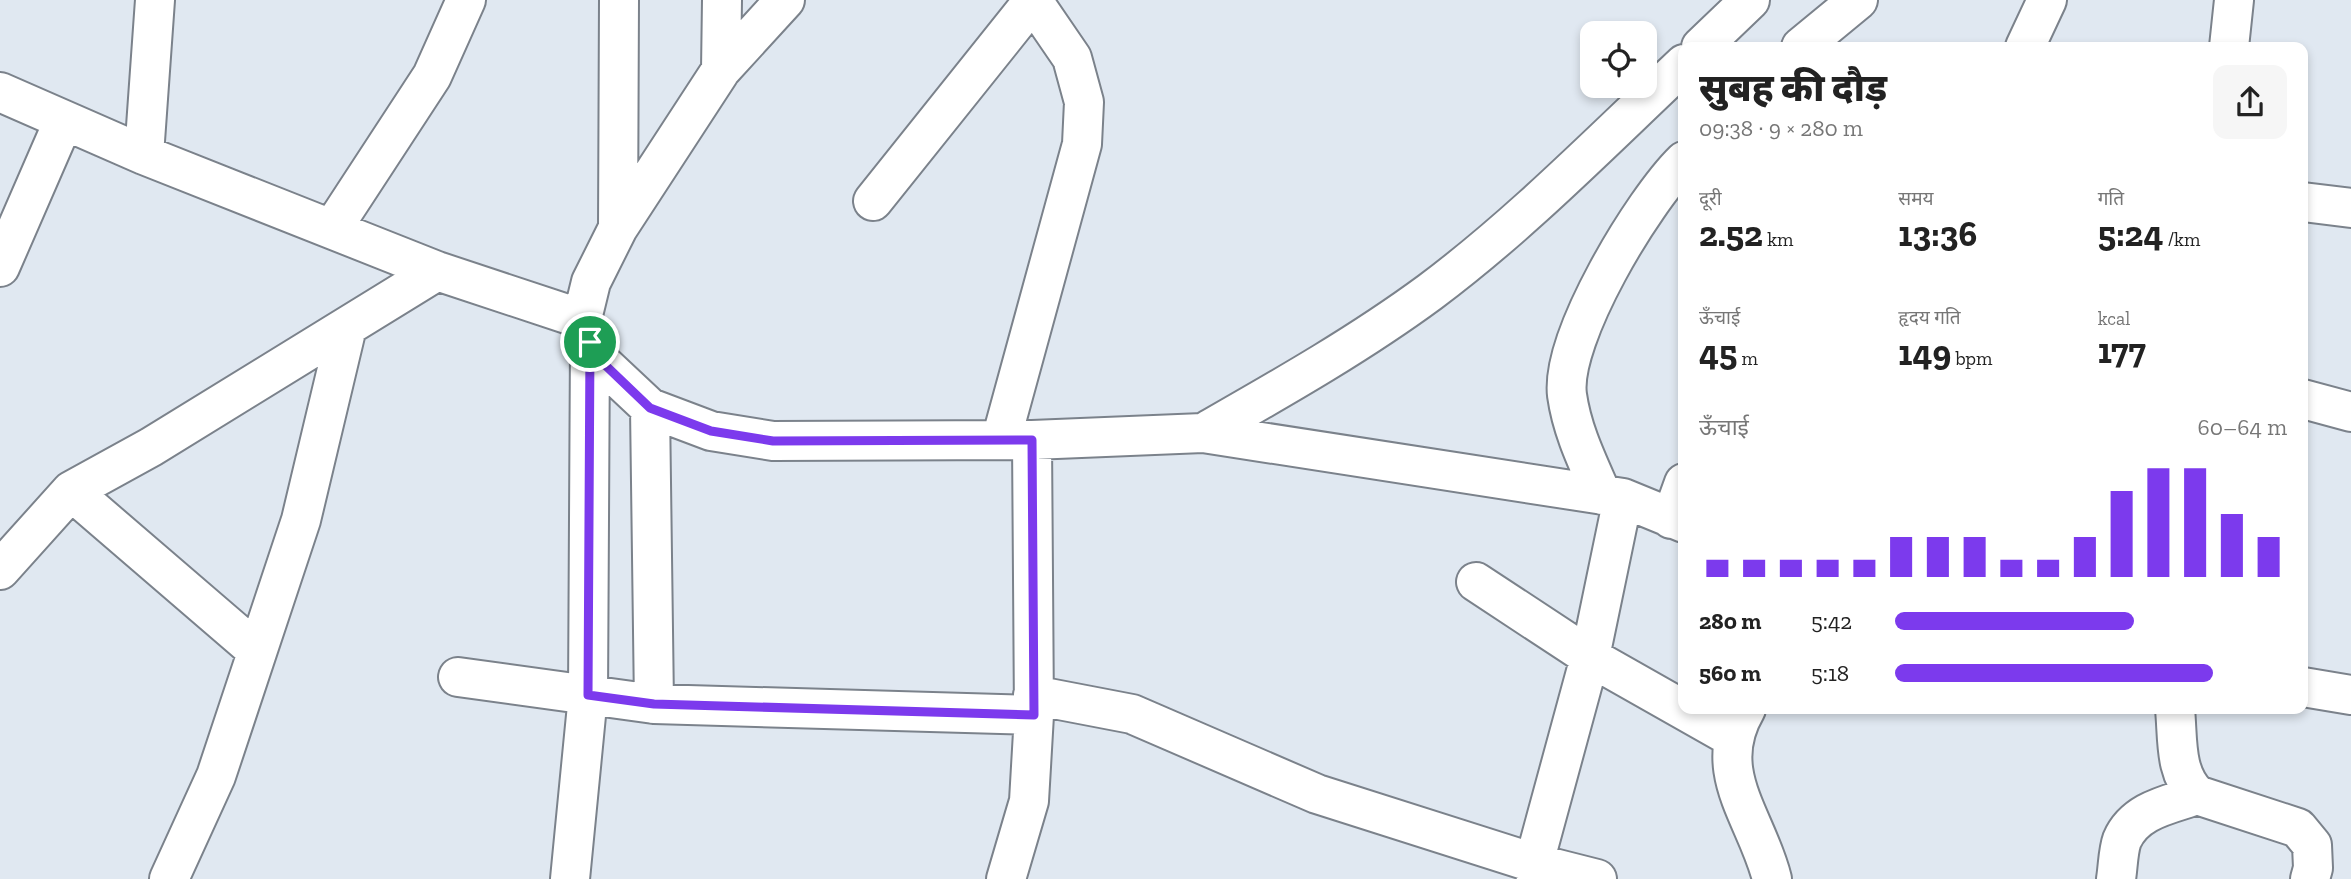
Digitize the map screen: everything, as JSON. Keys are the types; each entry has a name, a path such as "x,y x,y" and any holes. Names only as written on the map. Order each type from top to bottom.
{"street":[{"path":"144,155 155,0"},
{"path":"331,229 432,76 466,0"},
{"path":"618,228 619,0"},
{"path":"721,70 722,0"},
{"path":"570,879 588,695 586,331 591,282 618,228 721,70 785,0"},
{"path":"1706,42 1750,0"},
{"path":"1807,42 1858,0"},
{"path":"2027,42 2046,0"},
{"path":"2230,42 2234,0"},
{"path":"873,201 1032,1 1072,58 1084,102 1082,144 1017,440 1033,705 1029,802 1006,879"},
{"path":"1203,433 1331,359 1430,292 1548,194 1678,70"},
{"path":"0,92 144,155 586,331 603,363 650,408 711,431 773,441 1017,440 1203,433 1613,497 1677,521"},
{"path":"0,267 64,120"},
{"path":"1535,871 1590,657 1613,497 1575,432 1567,393 1570,360 1582,323 1638,217 1678,168"},
{"path":"2308,203 2351,208"},
{"path":"0,570 71,491 151,447 437,271"},
{"path":"169,879 216,776 301,520 347,327"},
{"path":"2308,400 2351,412"},
{"path":"650,408 654,704"},
{"path":"71,491 257,651"},
{"path":"1476,582 1590,657 1678,697"},
{"path":"458,677 654,704 1033,705 1132,714 1317,794 1535,871 1597,879"},
{"path":"2308,688 2351,695"},
{"path":"1717,714 1739,724 1731,763 1772,879"},
{"path":"2175,714 2180,765 2186,784 2197,795 2298,828 2312,845 2313,869 2310,879"},
{"path":"2116,879 2121,842 2131,824 2141,814 2197,795"}],"route":[{"path":"590,342 603,363 650,408 711,431 773,441 1032,440 1034,715 654,704 588,695 590,342"}]}
